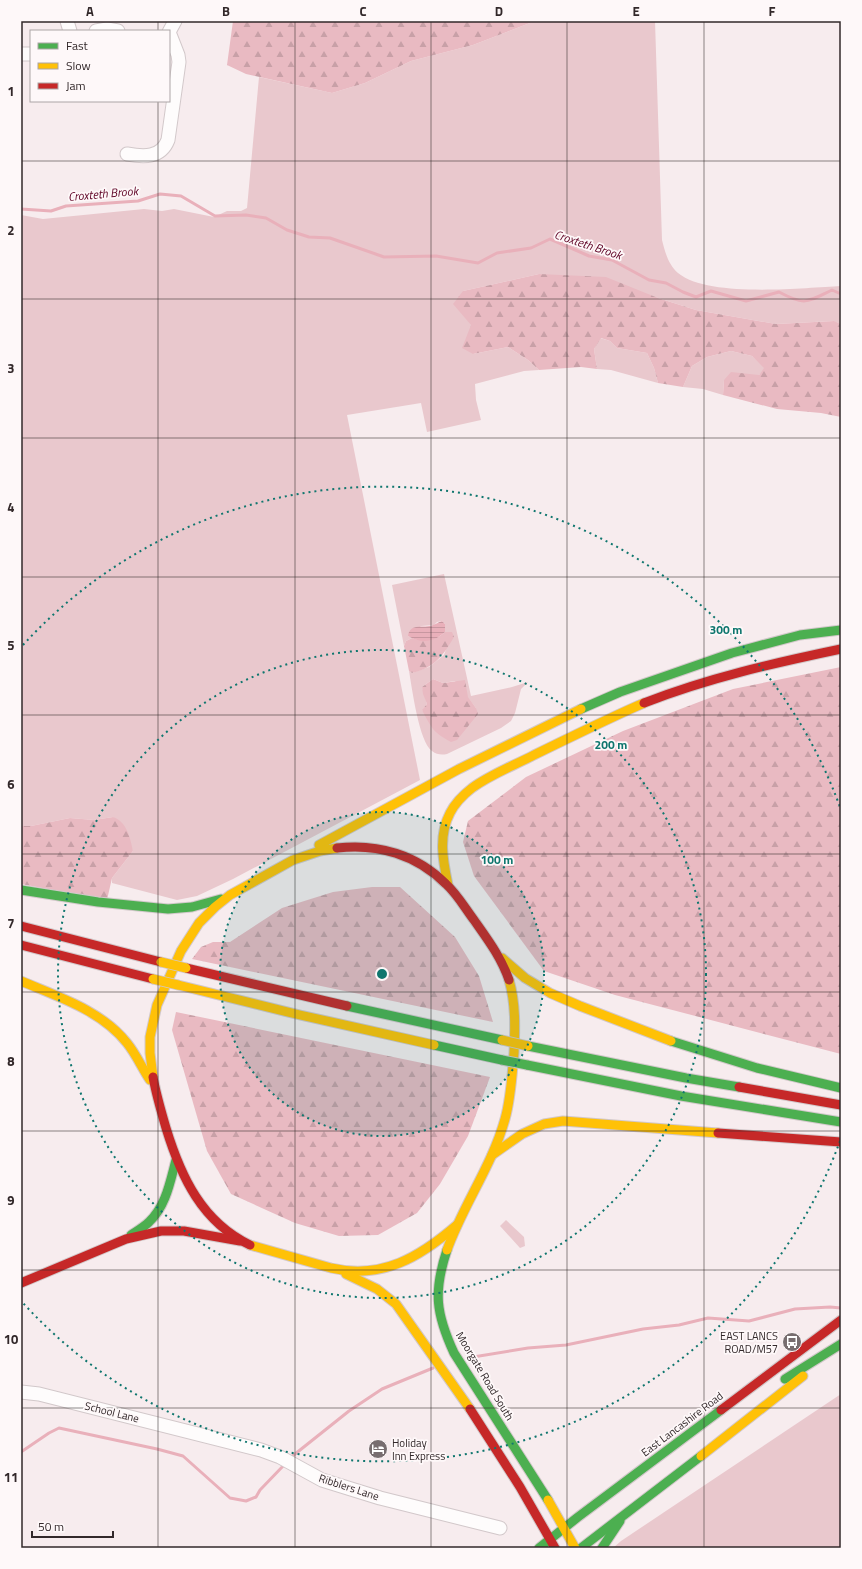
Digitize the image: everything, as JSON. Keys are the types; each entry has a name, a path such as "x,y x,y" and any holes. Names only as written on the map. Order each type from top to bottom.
{"main road":[{"path":"240,1241 218,1224 202,1206 176,1160 154,1087 150,1044 152,1023 158,1003 186,938 203,918 226,898 322,844 459,769 564,717 620,692 732,653 800,636 841,630"},
{"path":"448,885 442,849 448,816 460,799 481,783 622,713 681,689 739,672 841,649"},
{"path":"298,858 334,847 370,846 398,853 412,859 436,874 448,885 498,955 539,988 588,1010 664,1039 748,1066 841,1088"},
{"path":"21,890 98,902 168,909 192,907 226,898"},
{"path":"21,926 161,962 384,1015 686,1078 841,1105"},
{"path":"21,945 307,1017 502,1060 681,1096 841,1122"},
{"name":"Moorgate Road South","path":"498,955 509,981 514,1006 516,1031 509,1100 504,1121 492,1155 457,1225 443,1262 438,1287 437,1306 443,1330 455,1354 543,1491 564,1528 575,1543"},
{"path":"21,981 99,1017 114,1029 127,1043 154,1087"},
{"path":"492,1155 522,1134 544,1124 563,1121 841,1142"},
{"path":"21,1283 126,1238 149,1222 159,1210 167,1192 176,1160"},
{"path":"336,1270 367,1271 391,1266 418,1254 436,1243 457,1225"},
{"path":"126,1238 161,1231 184,1231 240,1241 254,1247 336,1270 363,1280 386,1293 402,1311 504,1462 533,1508 555,1548"},
{"name":"East Lancashire Road","path":"539,1548 841,1320"},
{"path":"769,1391 807,1364 841,1345"},
{"path":"581,1548 841,1345"},
{"path":"532,1530 533,1508"},
{"path":"602,1548 625,1515"},
{"path":"550,1539 558,1544 575,1543"},
{"path":"562,1548 575,1543"}],"street":[{"path":"170,30 175,21"},
{"path":"126,153 141,156 157,153 162,151 168,140 179,62 178,55 170,35"},
{"name":"School Lane","path":"21,1392 39,1394 202,1435"},
{"name":"Ribblers Lane","path":"202,1435 261,1450 280,1457 322,1480 380,1498 500,1528"}],"shaded area":[{"path":"535,21 655,21 662,240 669,262 678,273 692,281 732,289 756,290 841,286 841,324 833,321 776,324 696,310 658,298 539,274 463,291 471,325 473,354 508,347 528,360 539,370 524,371 475,384 476,400 481,420 427,432 421,403 347,415 420,780 233,879 197,896 177,900 112,883 112,878 133,851 113,817 94,820 70,818 31,826 21,826 21,215 43,219 144,209 162,211 174,209 214,217 227,211 241,211 247,208 259,77 332,93 365,83 411,61 473,45"},
{"path":"600,338 610,341 617,348 647,353 654,368 658,383 611,370 597,369 594,349"},
{"path":"731,351 752,356 765,368 759,375 724,380 723,395 703,389 683,387 692,366 707,357"},
{"path":"444,574 471,696 528,682 521,689 515,713 511,721 501,728 447,754 443,755 436,753 427,746 423,737 414,701 409,671 412,673 429,667 444,655 452,632 445,632 445,624 442,621 437,622 434,625 421,626 408,636 412,638 406,641 404,646 392,585","holes":["433,679 443,683 455,681 476,708 422,711 427,704 422,687"]},
{"path":"442,621 445,624 445,632 437,638 423,641 413,639 408,636 411,629 414,627 434,625"},
{"path":"506,1220 524,1237 525,1246 520,1248 500,1226"},
{"path":"841,1394 841,1548 613,1548 621,1541"}],"green space":[{"path":"233,21 535,21 473,45 411,61 365,83 332,93 246,74 227,65"},
{"path":"539,274 606,277 658,298 696,310 776,324 834,321 841,324 841,417 821,413 777,409 723,395 724,380 731,372 759,375 764,368 752,356 731,351 707,357 692,366 683,387 658,383 654,368 647,353 617,348 610,341 601,338 594,349 597,369 581,367 539,370 528,360 508,347 473,354 462,348 471,325 453,304 463,291"},
{"path":"445,632 452,632 454,637 442,655 432,664 420,671 412,673 409,671 404,646 406,641 412,638 429,640"},
{"path":"841,667 841,1054 615,995 544,971 474,876 463,842 468,821 526,777 623,731 733,689"},
{"path":"433,679 443,683 465,680 468,697 476,708 478,714 457,740 451,742 440,735 431,726 422,710 427,704 422,687"},
{"path":"113,817 122,822 125,826 133,851 112,878 107,900 21,884 21,826 31,826 70,818 94,820"},
{"path":"372,887 400,887 455,937 479,976 493,1022 192,959 201,947 213,942 230,942 282,908 333,892"},
{"path":"176,1012 490,1077 468,1136 440,1184 417,1213 378,1235 339,1236 295,1223 231,1194 207,1151 172,1030"}],"waterway":[{"name":"Croxteth Brook","path":"21,209 51,211 66,206 138,201 160,194 181,196 215,216 246,215 266,218 287,230 309,237 330,238 384,257 436,256 478,263 497,253 531,248 550,239 589,256 612,260 649,280 666,283 696,297 711,291 746,301 779,292 795,299 806,301 832,290 841,294"},
{"path":"467,1358 528,1348 566,1345 643,1329 679,1325 708,1318 749,1321 795,1309 830,1307 841,1308"},
{"path":"290,1458 349,1411 382,1389 433,1368"},
{"path":"21,1452 59,1428 157,1449 183,1456 230,1498 246,1501 256,1497 260,1490 285,1464"}],"traffic: fast":[{"path":"581,709 620,692 732,653 800,635 841,630"},
{"path":"21,890 98,902 168,909 192,907 221,899"},
{"path":"347,1006 502,1040"},
{"path":"671,1041 757,1068 841,1088"},
{"path":"434,1045 502,1060"},
{"path":"528,1046 686,1078 739,1087"},
{"path":"502,1060 527,1065"},
{"path":"527,1065 681,1096 841,1122"},
{"path":"131,1235 147,1224 160,1209 167,1193 176,1160"},
{"path":"447,1250 440,1278 438,1303 443,1326 448,1339 454,1353 548,1500"},
{"path":"785,1379 841,1344"},
{"path":"539,1548 721,1410"},
{"path":"581,1548 701,1456"},
{"path":"602,1548 620,1521"}],"traffic: slow":[{"path":"448,885 443,858 444,831 452,809 465,793 494,774 644,703"},
{"path":"319,845 459,769 581,709"},
{"path":"153,1077 150,1037 157,1005 181,951 199,923 230,895 293,860 320,851 337,848"},
{"path":"502,958 525,978 550,993 671,1041"},
{"path":"161,962 186,968"},
{"path":"153,979 178,985"},
{"path":"447,1250 461,1217 493,1153 507,1111 512,1078 515,1035 514,1007 509,980"},
{"path":"21,981 64,999 92,1013 105,1022 127,1043 150,1080"},
{"path":"178,985 300,1015 434,1045"},
{"path":"502,1040 528,1046"},
{"path":"492,1155 522,1134 544,1124 563,1121 718,1133"},
{"path":"250,1245 331,1268 350,1271 367,1271 384,1268 414,1256 443,1237 457,1225"},
{"path":"346,1274 377,1289 396,1304 470,1409"},
{"path":"701,1456 803,1376"},
{"path":"548,1500 575,1548"}],"traffic: jam":[{"path":"644,703 692,686 741,672 841,649"},
{"path":"337,848 367,847 396,853 422,865 435,874 454,892 461,901 498,956 509,980"},
{"path":"21,926 161,962"},
{"path":"21,945 153,979"},
{"path":"186,968 347,1006"},
{"path":"153,1077 172,1146 179,1164 196,1196 206,1211 219,1224 233,1235 250,1245"},
{"path":"739,1087 841,1105"},
{"path":"718,1133 841,1142"},
{"path":"21,1283 126,1239 161,1231 184,1231 240,1241"},
{"path":"721,1410 841,1320"},
{"path":"470,1409 520,1487 555,1548"}],"place":[{"name":"EAST LANCS ROAD/M57","path":"792,1342"},
{"name":"Holiday Inn Express","path":"378,1449"}]}
